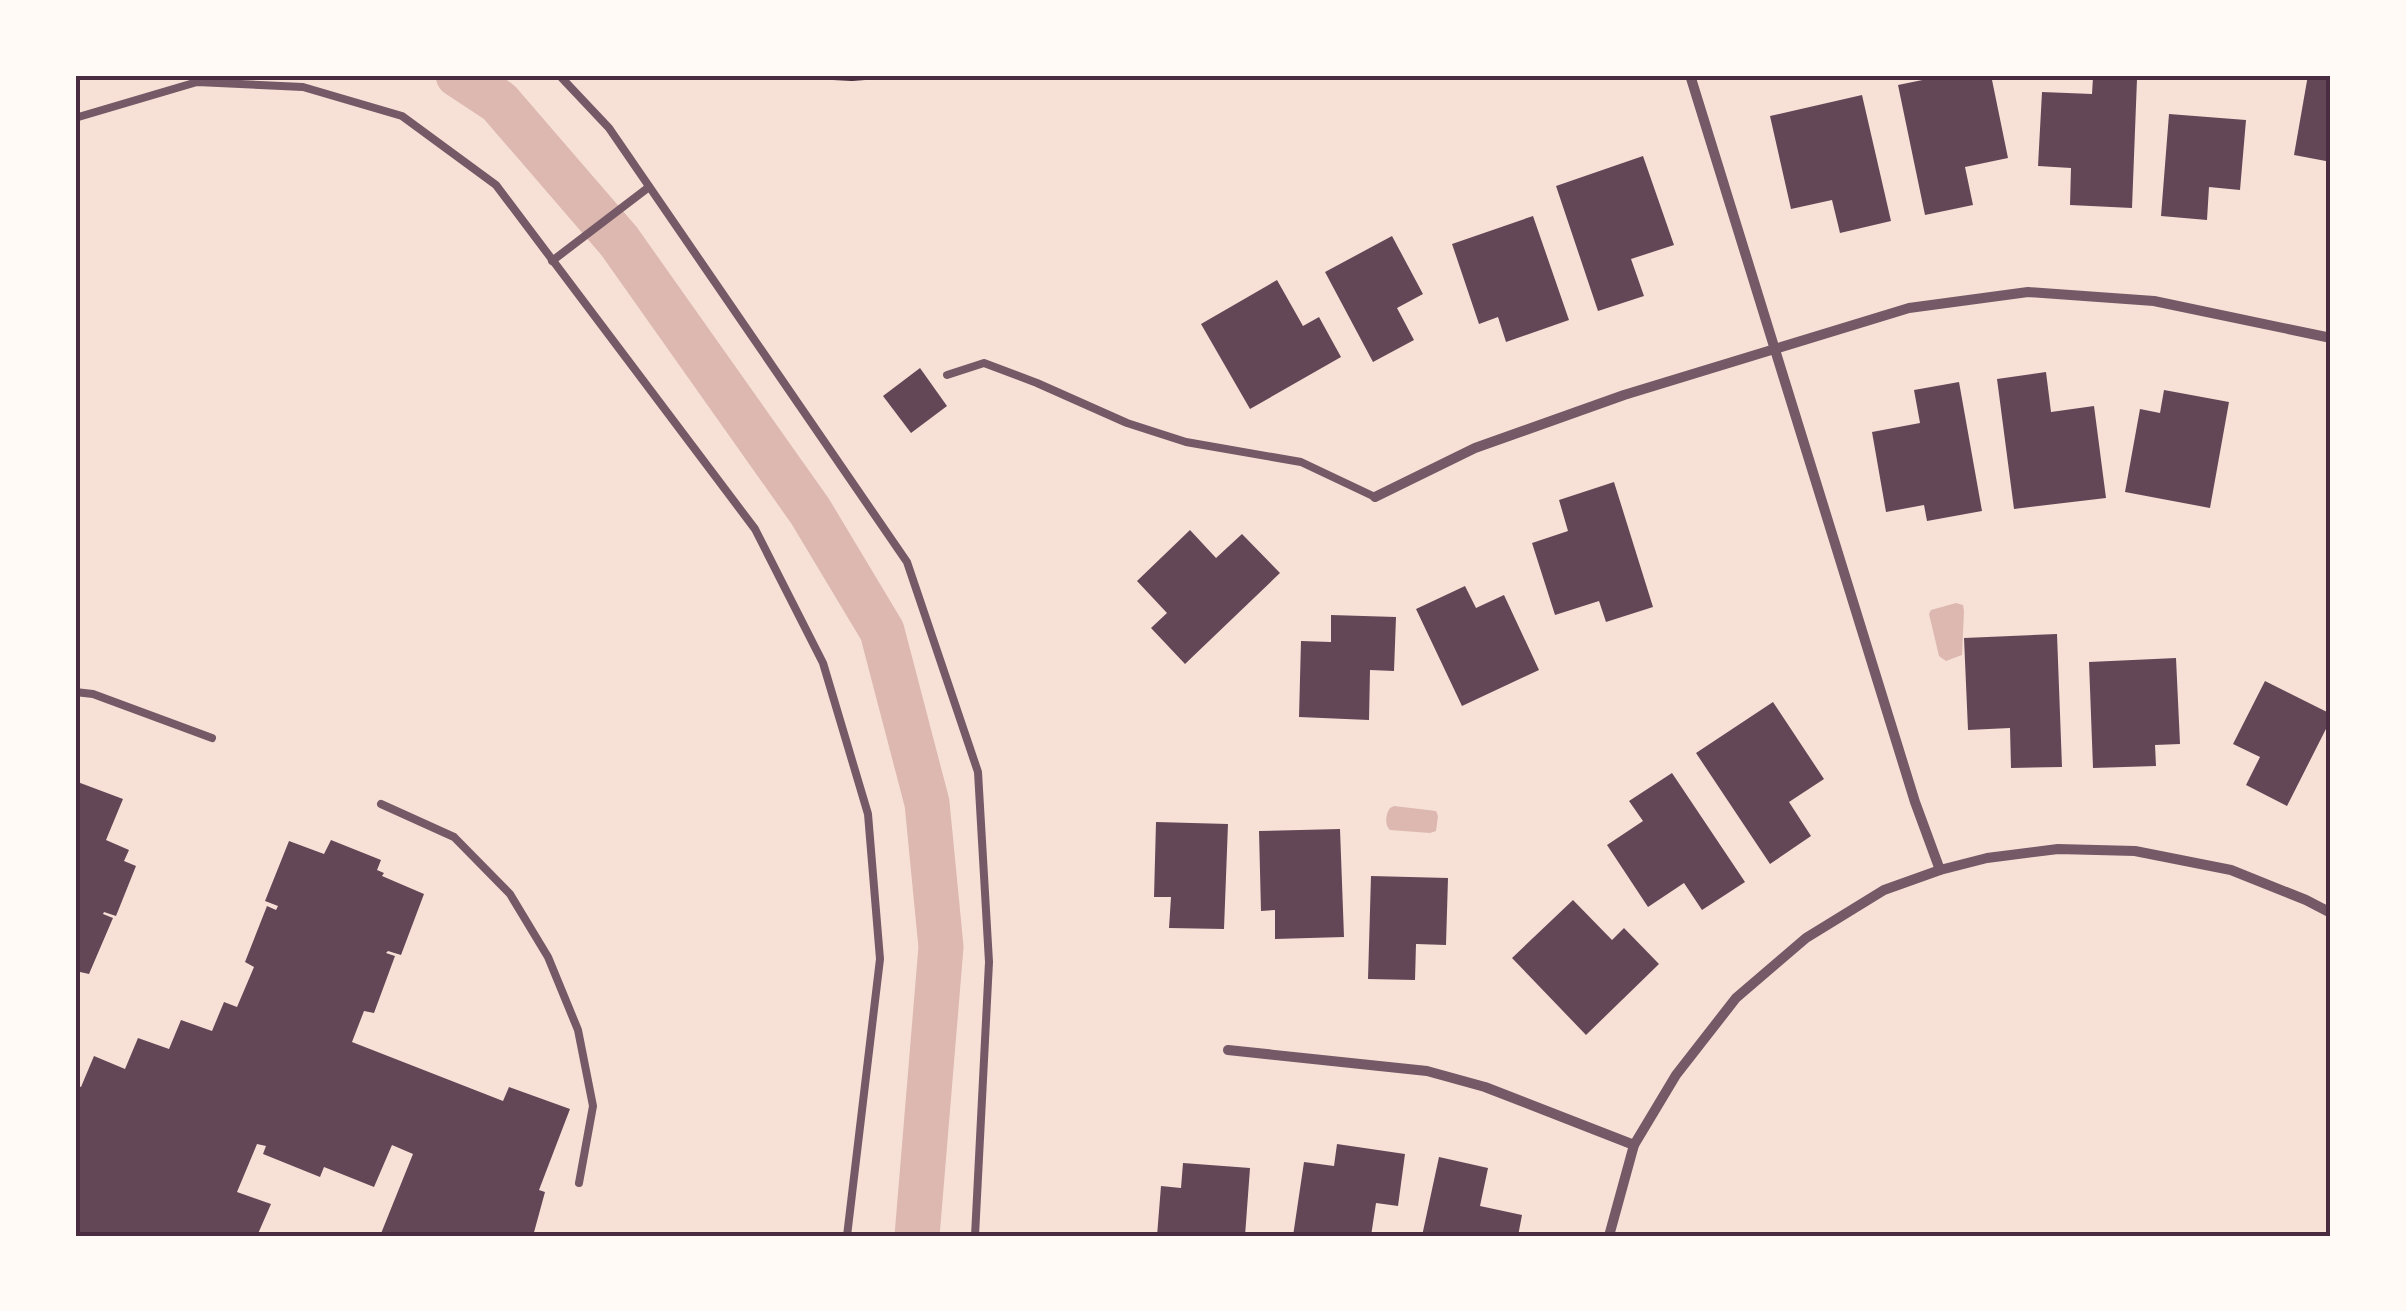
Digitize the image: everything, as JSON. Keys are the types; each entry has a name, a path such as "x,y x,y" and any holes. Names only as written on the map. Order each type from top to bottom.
{"street":[{"path":"1690,75 1915,802 1940,870"},
{"path":"1375,496 1475,448 1624,395 1910,308 2028,292 2154,300 2331,338"},
{"path":"1608,1236 1634,1145 1676,1076 1736,998 1806,938 1884,890 1986,858 2058,849 2135,851 2231,870 2331,914"},
{"path":"1228,1050 1427,1071 1486,1087 1634,1145"}],"lane":[{"path":"559,75 608,128 907,562 978,772 989,962 975,1236"},
{"path":"75,118 197,82 304,88 402,116 496,186 754,529 823,663 868,814 880,958 847,1236"},
{"path":"552,261 649,187"},
{"path":"947,375 984,363 1127,422 1186,442 1301,462 1375,496"},
{"path":"75,692 93,694 212,738"},
{"path":"381,804 454,837 510,894 548,957 578,1030 593,1106 579,1183"}],"path":[{"path":"794,75 891,75"}],"shaded area":[{"path":"1956,603 1963,605 1964,611 1962,655 1946,661 1939,656 1929,614"},
{"path":"1394,806 1436,811 1436,831 1390,830 1387,816"}],"building":[{"path":"1947,75 1991,75 2008,158 1965,167 1973,205 1925,215 1898,85"},
{"path":"2308,75 2331,75 2331,162 2294,155"},
{"path":"2093,77 2137,79 2132,208 2070,205 2071,168 2038,166 2042,92 2092,94"},
{"path":"1862,95 1891,221 1840,233 1832,200 1791,209 1770,116"},
{"path":"2169,114 2246,120 2240,190 2209,187 2207,220 2161,216"},
{"path":"1643,156 1674,245 1631,259 1644,296 1598,311 1556,186"},
{"path":"1533,216 1569,320 1506,342 1498,317 1479,324 1452,244"},
{"path":"1392,236 1423,294 1397,308 1414,340 1373,362 1325,272"},
{"path":"1277,280 1303,326 1319,317 1341,357 1250,409 1201,324"},
{"path":"920,368 947,406 911,433 883,396"},
{"path":"2046,372 2051,412 2094,406 2106,498 2014,509 1997,379"},
{"path":"1959,382 1982,511 1927,521 1924,505 1886,512 1872,432 1920,423 1914,390"},
{"path":"2164,390 2229,402 2210,508 2125,492 2140,409 2160,413"},
{"path":"1614,482 1653,607 1606,622 1599,601 1555,615 1532,543 1568,531 1559,500"},
{"path":"1190,530 1216,558 1242,534 1280,573 1185,664 1151,628 1167,613 1137,581"},
{"path":"1465,586 1476,608 1504,595 1539,670 1462,706 1416,609"},
{"path":"1331,615 1396,617 1394,671 1370,670 1369,720 1299,717 1301,641 1331,642"},
{"path":"2057,634 2062,767 2011,768 2010,728 1968,730 1964,638"},
{"path":"2176,658 2180,744 2155,745 2156,766 2093,768 2089,662"},
{"path":"2265,681 2331,714 2287,806 2246,785 2260,757 2233,744"},
{"path":"1773,702 1824,779 1789,802 1811,836 1770,864 1696,753"},
{"path":"1672,773 1745,882 1702,910 1684,883 1648,907 1607,845 1643,821 1629,801"},
{"path":"75,781 123,799 106,840 129,850 124,861 136,866 116,916 104,912 113,918 89,974 80,972 75,986"},
{"path":"1156,822 1228,824 1224,929 1169,928 1171,897 1154,897"},
{"path":"1340,829 1344,937 1275,939 1275,910 1261,911 1259,831"},
{"path":"331,840 381,860 377,870 384,873 382,876 424,894 401,955 386,953 395,956 374,1013 364,1011 352,1042 503,1101 509,1087 570,1109 539,1190 545,1192 533,1236 380,1236 413,1154 392,1145 374,1187 324,1167 320,1177 263,1154 266,1146 257,1144 237,1192 271,1204 257,1236 75,1236 75,1085 81,1087 94,1056 125,1069 138,1038 169,1049 181,1020 212,1031 224,1002 237,1007 254,967 245,962 267,906 276,910 278,906 265,901 289,841 324,854"},
{"path":"1371,876 1448,878 1446,945 1416,944 1415,980 1368,979"},
{"path":"1573,900 1612,940 1624,928 1659,964 1586,1035 1512,958"},
{"path":"1337,1144 1405,1154 1398,1206 1376,1203 1371,1236 1293,1236 1304,1162 1334,1166"},
{"path":"1439,1157 1488,1168 1480,1206 1522,1215 1518,1236 1422,1236"},
{"path":"1183,1163 1250,1168 1245,1236 1157,1236 1161,1186 1181,1188"}],"waterway":[{"path":"458,75 499,102 619,241 810,511 882,631 927,803 941,947 917,1236"}]}
